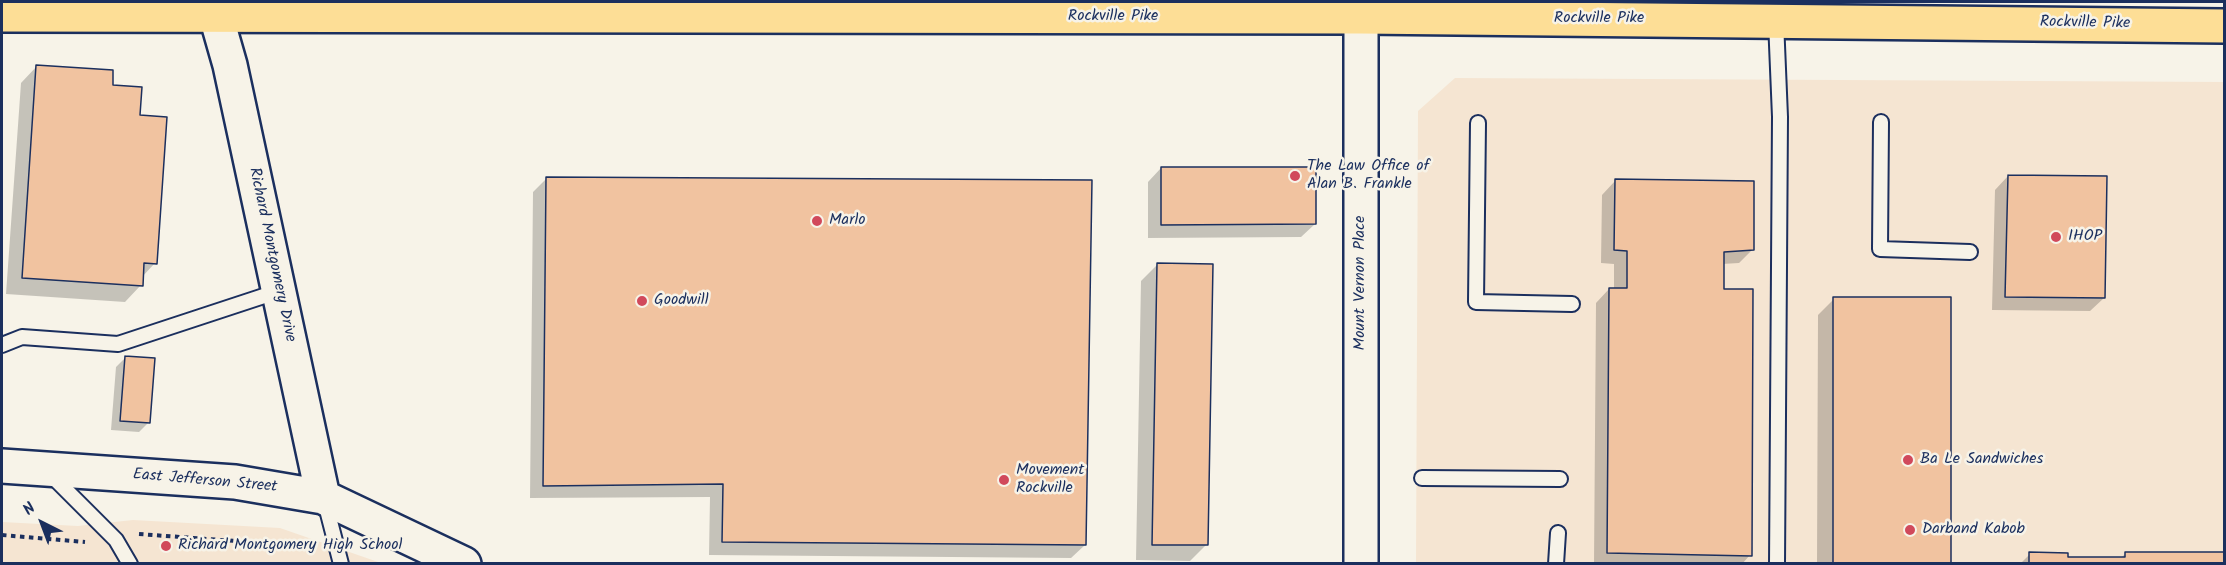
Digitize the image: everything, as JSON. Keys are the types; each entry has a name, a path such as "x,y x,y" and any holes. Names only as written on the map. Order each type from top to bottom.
{"main road":[{"name":"Rockville Pike","path":"2,15 213,8 1361,9 1776,21 2224,26"}],"street":[{"name":"Richard Montgomery Drive","path":"213,8 230,65 323,497"},
{"name":"Mount Vernon Place","path":"1361,9 1361,564"},
{"name":"East Jefferson Street","path":"2,466 235,482 323,497 464,564"}],"lane":[{"path":"1776,21 1780,117 1777,564"},
{"path":"1881,122 1880,249 1970,252"},
{"path":"1478,123 1476,302 1572,304"},
{"path":"2,345 22,337 118,344 279,291"},
{"path":"45,469 116,540 130,564"},
{"path":"1422,478 1560,479"},
{"path":"323,497 341,564"},
{"path":"1556,564 1558,533"}],"path":[{"path":"137,534 290,545 309,549"},
{"path":"2,535 87,542"}],"shaded area":[{"path":"1455,78 2224,82 2224,563 1416,564 1418,111"},
{"name":"Richard Montgomery High School","path":"133,520 280,528 381,563 2,563 2,522 78,526"}],"building":[{"path":"36,65 113,70 113,85 142,87 140,115 167,117 157,264 144,263 143,286 22,278"},
{"path":"1161,167 1316,167 1316,224 1161,225"},
{"name":"IHOP","path":"2008,175 2107,176 2105,298 2005,297"},
{"path":"546,177 1092,180 1086,545 722,542 723,484 543,486"},
{"path":"1615,179 1754,181 1754,250 1724,252 1724,289 1753,289 1752,556 1607,553 1609,288 1627,288 1627,251 1614,250"},
{"path":"1157,263 1213,264 1208,545 1152,545"},
{"path":"1833,297 1951,297 1951,564 1833,564"},
{"path":"125,356 155,358 150,423 120,421"},
{"path":"2029,552 2068,553 2068,557 2125,557 2125,552 2224,552 2224,564 2029,564"}],"place":[{"name":"The Law Office of Alan B. Frankle","path":"1295,176"},
{"name":"Marlo","path":"817,221"},
{"name":"IHOP","path":"2056,237"},
{"name":"Goodwill","path":"642,301"},
{"name":"Ba Le Sandwiches","path":"1908,460"},
{"name":"Movement Rockville","path":"1004,480"},
{"name":"Darband Kabob","path":"1910,530"},
{"name":"Richard Montgomery High School","path":"166,546"}]}
